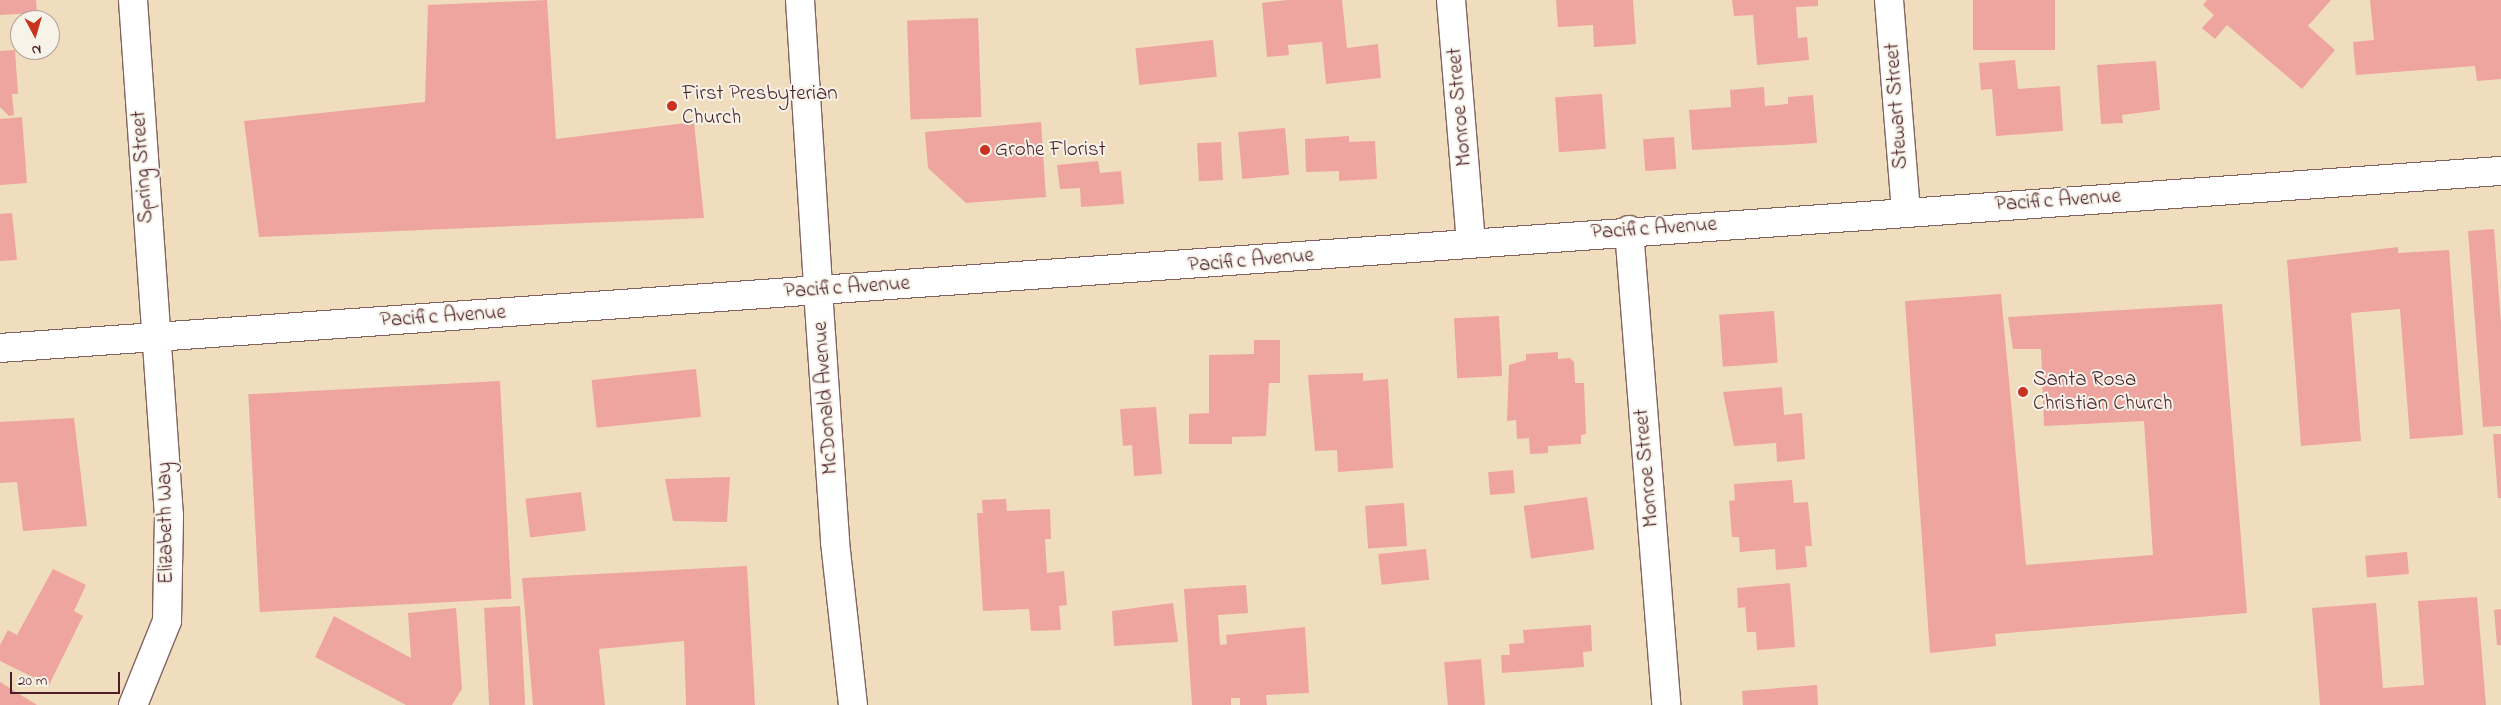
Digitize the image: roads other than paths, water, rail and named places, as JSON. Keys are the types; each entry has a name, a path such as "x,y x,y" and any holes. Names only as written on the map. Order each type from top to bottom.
{"street":[{"name":"Spring Street","path":"133,0 155,335"},
{"name":"McDonald Avenue","path":"800,0 835,542 853,705"},
{"name":"Monroe Street","path":"1451,0 1471,243"},
{"name":"Stewart Street","path":"1889,0 1906,212"},
{"name":"Pacific Avenue","path":"0,348 155,335 818,290 1629,230 2501,171"},
{"name":"Monroe Street","path":"1629,230 1666,705"},
{"name":"Elizabeth Way","path":"133,705 166,621 170,516 155,335"}],"place":[{"name":"First Presbyterian Church","path":"672,106"},
{"name":"Grohe Florist","path":"985,150"},
{"name":"Santa Rosa Christian Church","path":"2023,392"}]}
